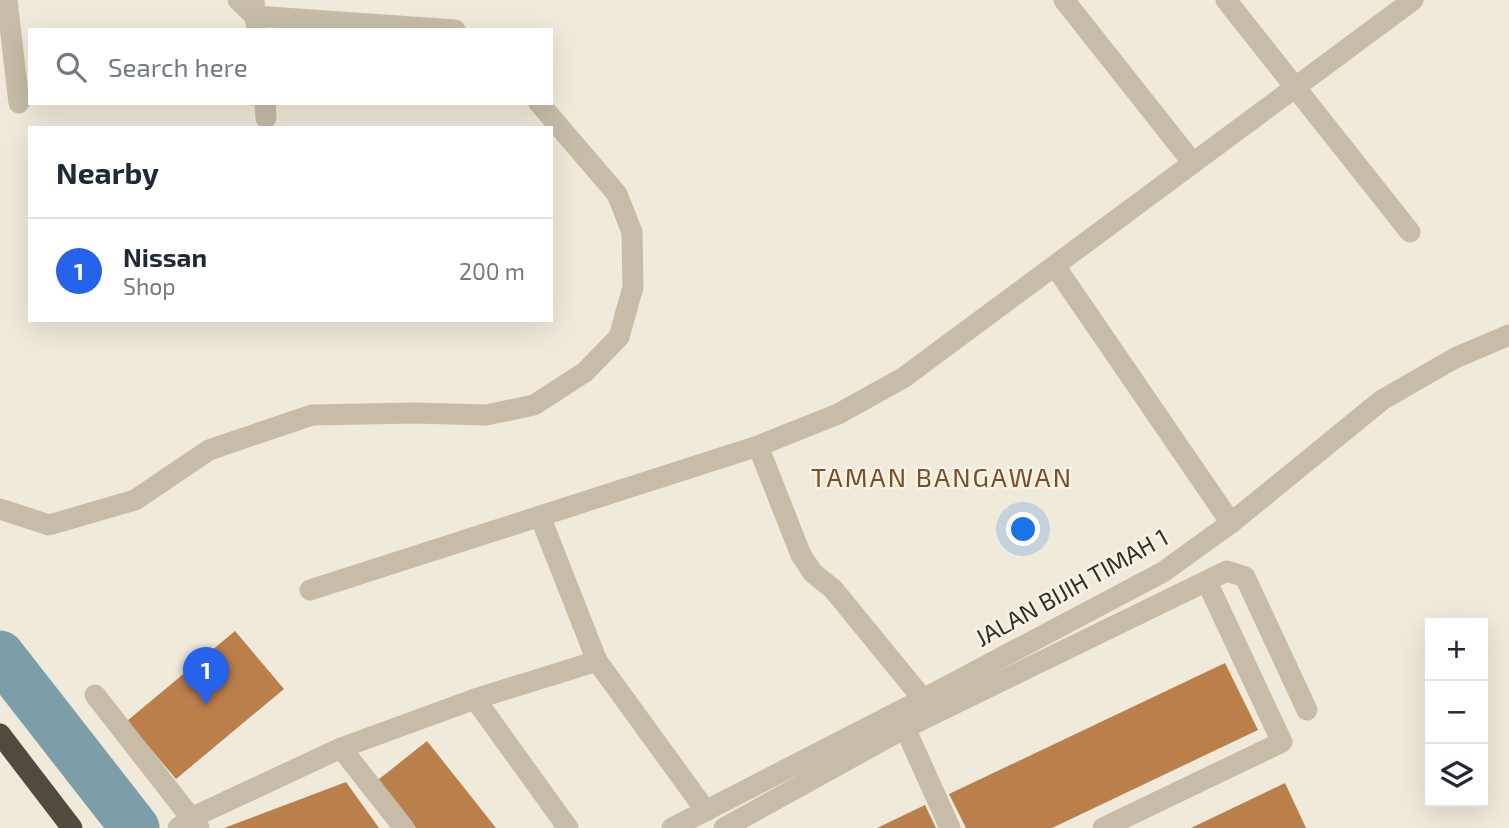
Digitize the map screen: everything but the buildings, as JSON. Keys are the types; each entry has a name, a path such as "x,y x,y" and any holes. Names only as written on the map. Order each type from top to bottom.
{"highway":[{"path":"0,734 72,828"}],"street":[{"path":"7,0 19,103"},
{"path":"238,0 256,15 428,28"},
{"path":"1064,0 1193,163"},
{"path":"1226,0 1410,232"},
{"path":"310,590 758,446 838,414 903,378 1413,0"},
{"path":"0,509 50,524 135,500 209,450 312,415 486,415 534,405 585,372 619,337 633,287 632,232 617,194 541,105"},
{"path":"1055,265 1231,523"},
{"name":"JALAN BIJIH TIMAH 1","path":"672,828 1163,572 1231,523 1382,400 1455,358 1509,335"},
{"path":"758,446 801,555 813,573 833,589 923,699"},
{"path":"540,516 597,661 706,811"},
{"path":"724,828 905,728 1227,571 1245,577 1307,710"},
{"path":"1103,828 1282,743 1207,582"},
{"path":"95,695 190,825 341,748 475,699 597,661"},
{"path":"475,699 568,828"},
{"path":"905,728 950,828"},
{"path":"341,748 404,828"}],"waterway":[{"path":"0,655 135,828"}],"place":[{"name":"Nissan","path":"206,705"}],"district":[{"name":"TAMAN BANGAWAN","path":"942,478"}]}
